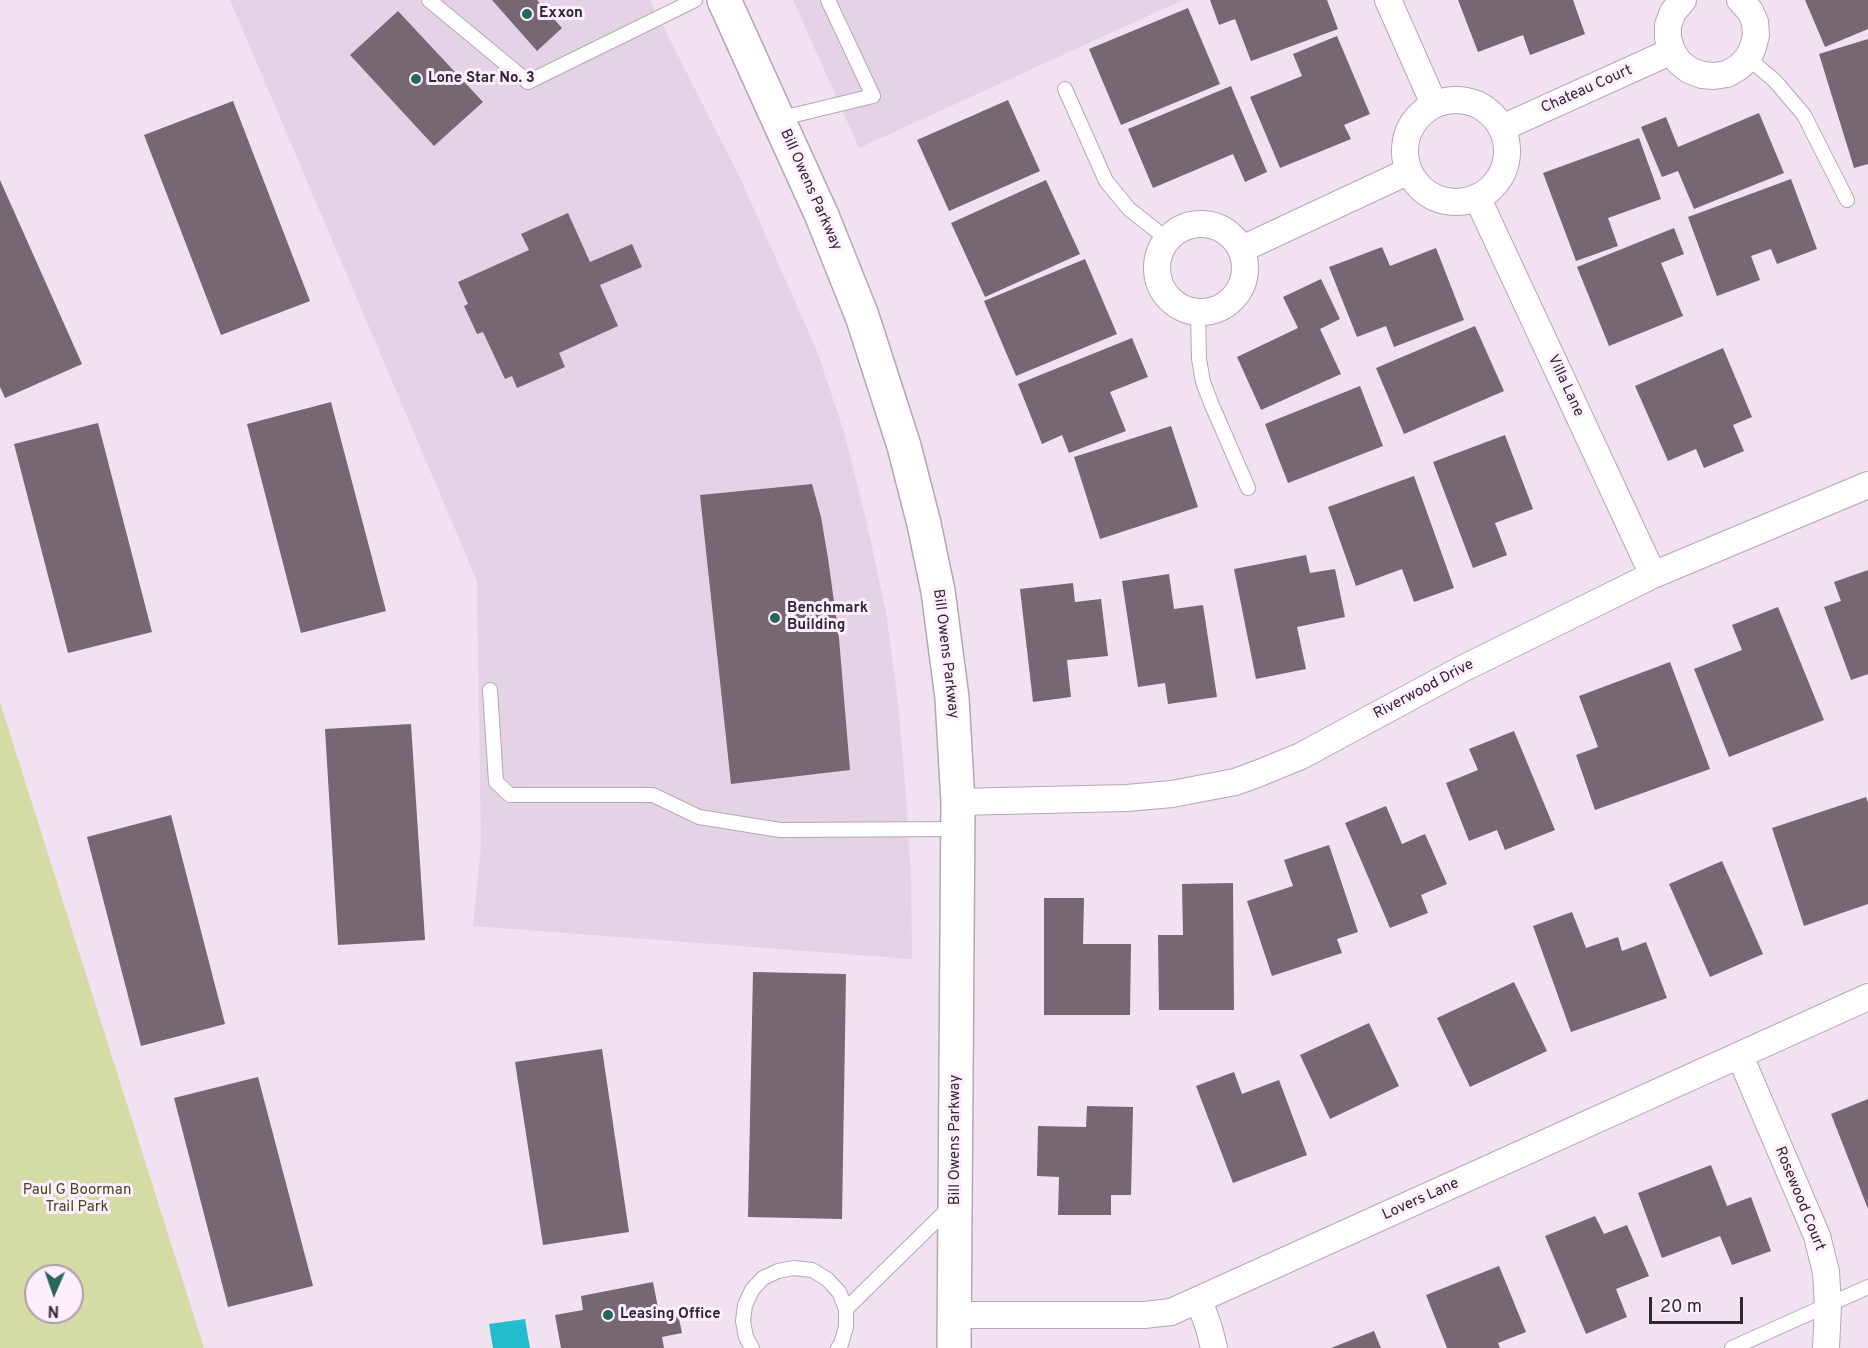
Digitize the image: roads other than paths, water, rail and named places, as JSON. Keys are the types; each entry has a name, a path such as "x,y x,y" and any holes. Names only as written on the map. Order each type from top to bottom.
{"main road":[{"name":"Bill Owens Parkway","path":"724,0 843,266 878,362 904,446 928,542 944,627 955,741 958,816 954,1348"}],"street":[{"path":"1388,0 1434,104"},
{"path":"1683,0 1673,12 1668,25 1668,38 1672,51 1679,62 1689,70 1702,75 1714,76 1727,74 1739,67 1748,58 1753,47 1756,35 1755,22 1750,11 1740,0"},
{"name":"Chateau Court","path":"1502,128 1672,51"},
{"path":"1450,100 1466,100 1493,115 1502,128 1507,144 1506,160 1501,175 1491,188 1477,197 1462,201 1445,201 1430,195 1409,171 1405,155 1406,140 1421,112 1434,104 1450,100"},
{"path":"1242,249 1409,171"},
{"name":"Villa Lane","path":"1477,197 1653,575"},
{"path":"1207,224 1221,228 1233,236 1242,249 1246,262 1245,277 1240,291 1230,302 1217,309 1198,312 1176,304 1165,294 1159,281 1157,266 1160,252 1167,239 1179,230 1192,225 1207,224"},
{"name":"Riverwood Drive","path":"958,816 1172,794 1235,782 1301,756 1462,669 1653,575 1868,484"},
{"name":"Lovers Lane","path":"955,1315 1144,1315 1171,1312 1868,997"},
{"name":"Rosewood Court","path":"1740,1056 1817,1236 1826,1272 1828,1306 1826,1348"},
{"path":"1199,1300 1214,1348"}],"lane":[{"path":"429,0 528,82 695,0"},
{"path":"778,119 873,96 828,0"},
{"path":"1748,58 1775,81 1804,116 1847,200"},
{"path":"1065,89 1106,181 1129,209 1167,239"},
{"path":"1198,312 1199,359 1203,382 1248,488"},
{"path":"490,690 496,782 510,795 653,795 699,817 780,830 958,816"},
{"path":"846,1309 956,1202"},
{"path":"752,1348 746,1337 743,1321 745,1305 752,1290 763,1278 778,1271 794,1268 812,1270 827,1279 839,1292 846,1309 845,1346"},
{"path":"1732,1348 1868,1287"}],"water":[{"path":"525,1319 530,1348 493,1348 489,1324"}],"place":[{"name":"Exxon","path":"527,14"},
{"name":"Lone Star No. 3","path":"416,79"},
{"name":"Benchmark Building","path":"775,618"},
{"name":"Leasing Office","path":"608,1315"}],"park label":[{"name":"Paul G Boorman Trail Park","path":"77,1200"}]}
